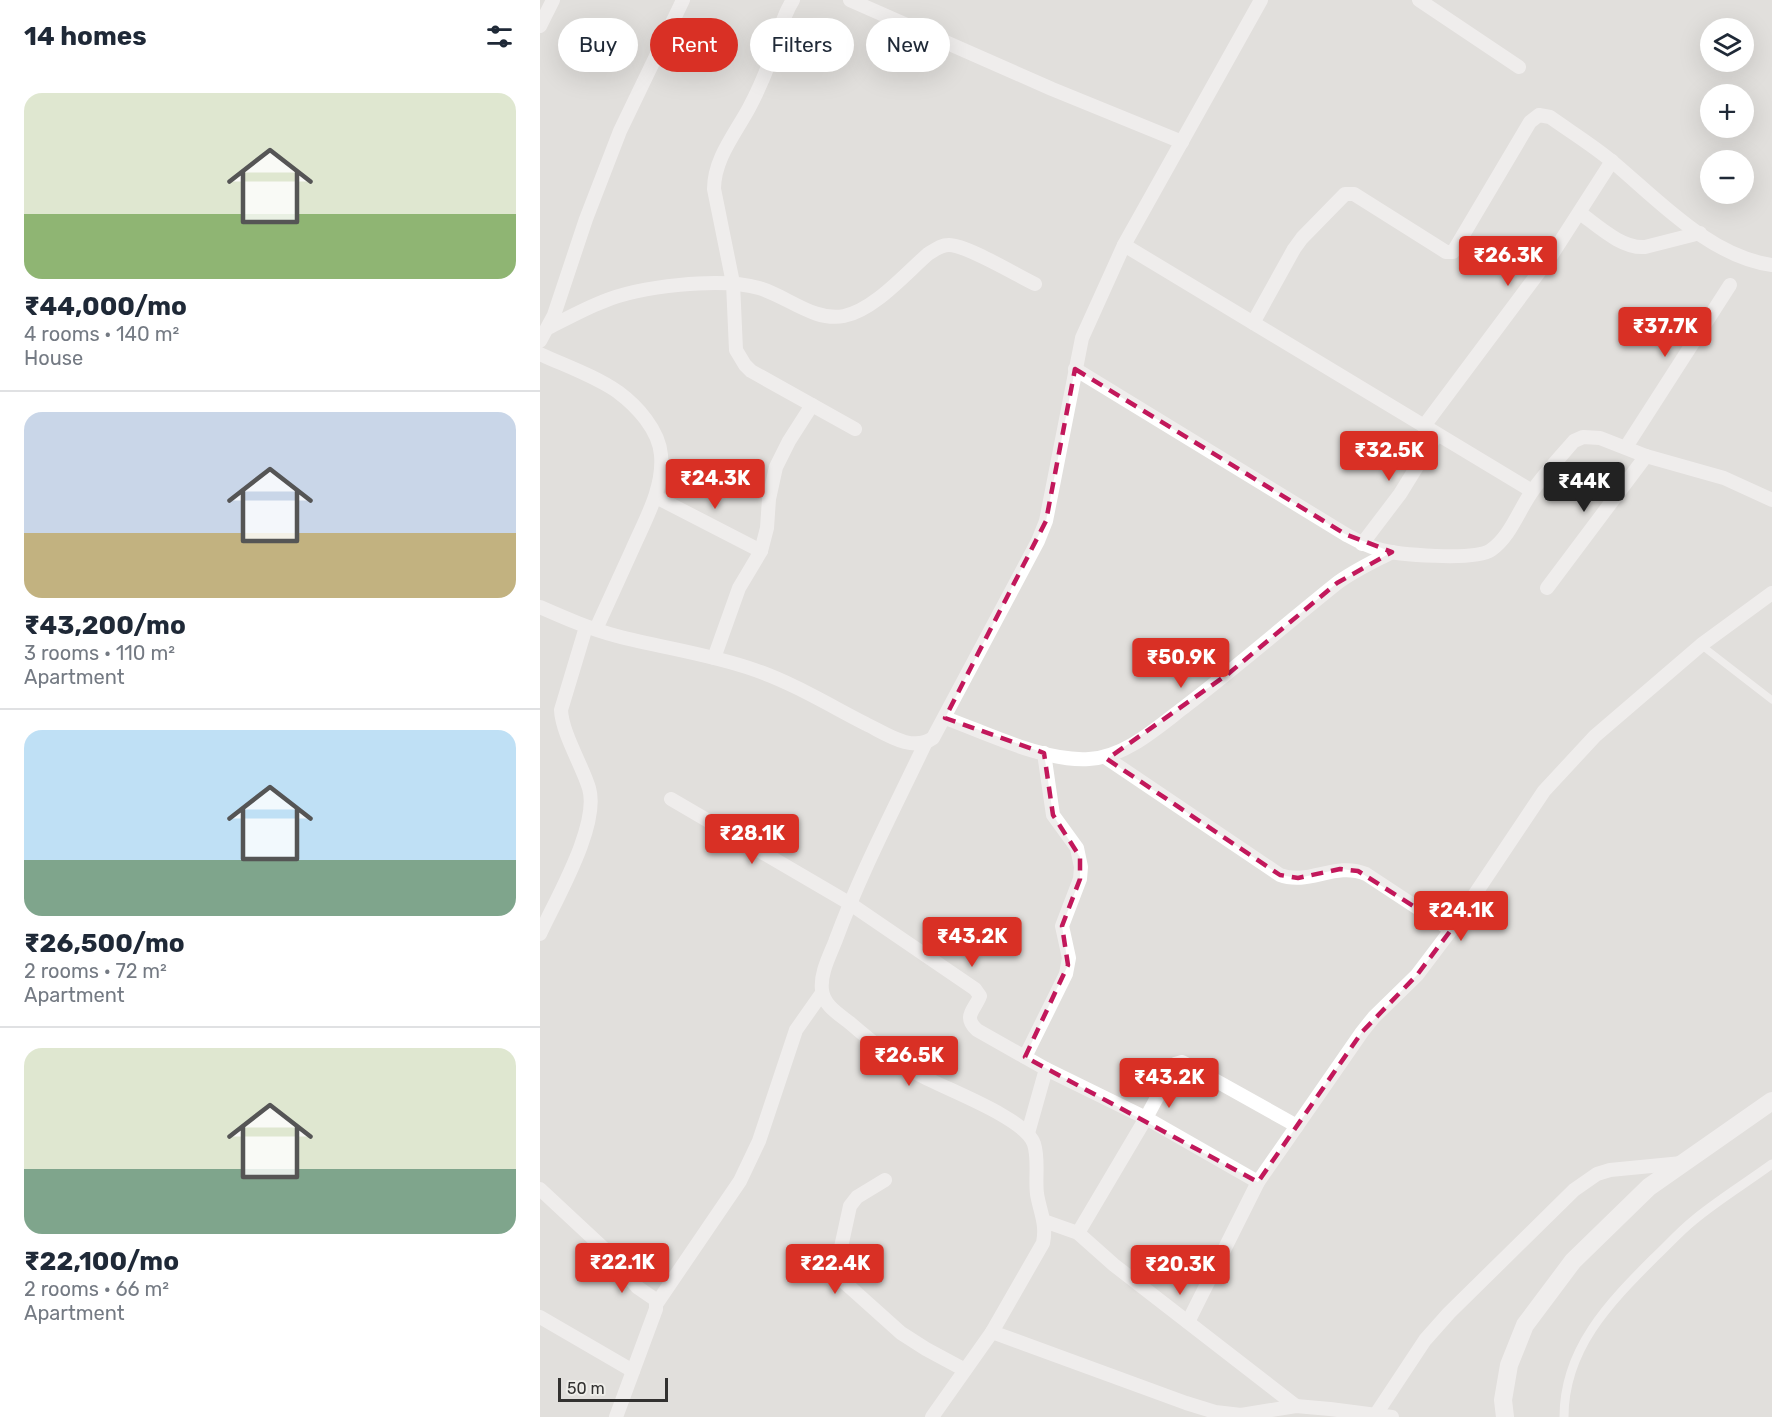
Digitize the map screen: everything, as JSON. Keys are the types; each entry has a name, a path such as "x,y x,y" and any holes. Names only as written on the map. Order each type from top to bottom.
{"main road":[{"path":"1505,1417 1503,1400 1509,1365 1525,1324 1573,1261 1649,1187 1772,1101"}],"street":[{"path":"540,26 553,0"},
{"path":"540,341 548,328 620,131 682,0"},
{"path":"793,0 785,16 764,77 721,159 714,178 714,189 734,283 735,339 740,358 751,371 855,429"},
{"path":"850,0 1052,89 1182,142"},
{"path":"932,1417 992,1332 1043,1243 1044,1221 1037,1194 1034,1144 1022,1126 918,1074 874,1043 824,1000 822,993 824,970 849,903 925,744 933,738 945,718 1038,542 1046,520 1082,338 1124,245 1261,0"},
{"path":"1419,0 1519,67"},
{"path":"1253,323 1294,249 1345,194 1354,194 1450,253 1455,250 1530,122 1535,117 1545,115 1612,161 1678,218 1700,233 1747,260 1772,265"},
{"path":"1424,426 1551,256 1612,161"},
{"path":"1580,213 1622,242 1636,247 1645,247 1700,233"},
{"path":"548,328 603,301 627,294 691,284 734,283 756,287 782,296 821,316 842,316 864,308 928,254 939,247 948,245 962,248 1035,284"},
{"path":"1124,245 1532,491"},
{"path":"1626,447 1730,285"},
{"path":"540,354 617,392 633,405 650,425 658,439 661,454 661,470 656,496 591,628 562,703 561,716 590,789 591,811 588,827 579,850 540,934"},
{"path":"1075,369 1362,544 1392,552 1464,555 1484,554 1491,550 1507,532 1532,491 1574,441 1583,437 1600,438 1646,456 1724,478 1772,500"},
{"path":"714,658 739,588 761,551 776,467 789,441 812,405"},
{"path":"1362,544 1400,494 1437,434"},
{"path":"1547,588 1646,456"},
{"path":"656,496 761,551"},
{"path":"945,718 1044,753 1075,759 1105,757 1123,750 1148,735 1228,674 1337,583 1392,552"},
{"path":"1188,1322 1258,1182 1362,1032 1417,975 1451,930 1544,791 1595,736 1701,645 1772,593"},
{"path":"540,608 591,628 756,670 884,733 909,743 925,744"},
{"path":"1025,1056 1066,974 1069,958 1062,926 1080,879 1081,867 1077,848 1053,815 1044,753"},
{"path":"1105,757 1280,875 1298,878 1340,869 1358,871 1451,930"},
{"path":"671,799 849,903 978,991 980,999 969,1019 972,1025 1046,1069 1146,1118 1258,1182"},
{"path":"616,1417 657,1303 750,1164 796,1030 822,993"},
{"path":"1078,1233 1175,1064 1182,1062 1297,1126"},
{"path":"1028,1133 1046,1069"},
{"path":"1376,1414 1425,1340 1449,1313 1574,1190 1597,1174 1610,1170 1684,1162"},
{"path":"1564,1417 1571,1373 1579,1351 1592,1327 1624,1287 1693,1221 1772,1164"},
{"path":"885,1180 857,1197 850,1206 838,1261 840,1275 843,1281 901,1333 965,1370"},
{"path":"540,1189 614,1257 637,1287 655,1298 657,1303"},
{"path":"1044,1221 1078,1233 1114,1265 1296,1406"},
{"path":"540,1317 633,1371"},
{"path":"992,1332 1215,1412 1241,1414 1296,1406 1392,1417"}],"lane":[{"path":"1701,645 1772,700"}],"highlighted area":[{"path":"1075,369 1345,534 1392,552 1337,583 1228,674 1107,759 1280,875 1298,878 1340,869 1358,871 1451,930 1417,975 1362,1032 1258,1182 1025,1057 1068,965 1062,926 1080,879 1080,857 1053,815 1044,753 945,718 1046,521"}]}
